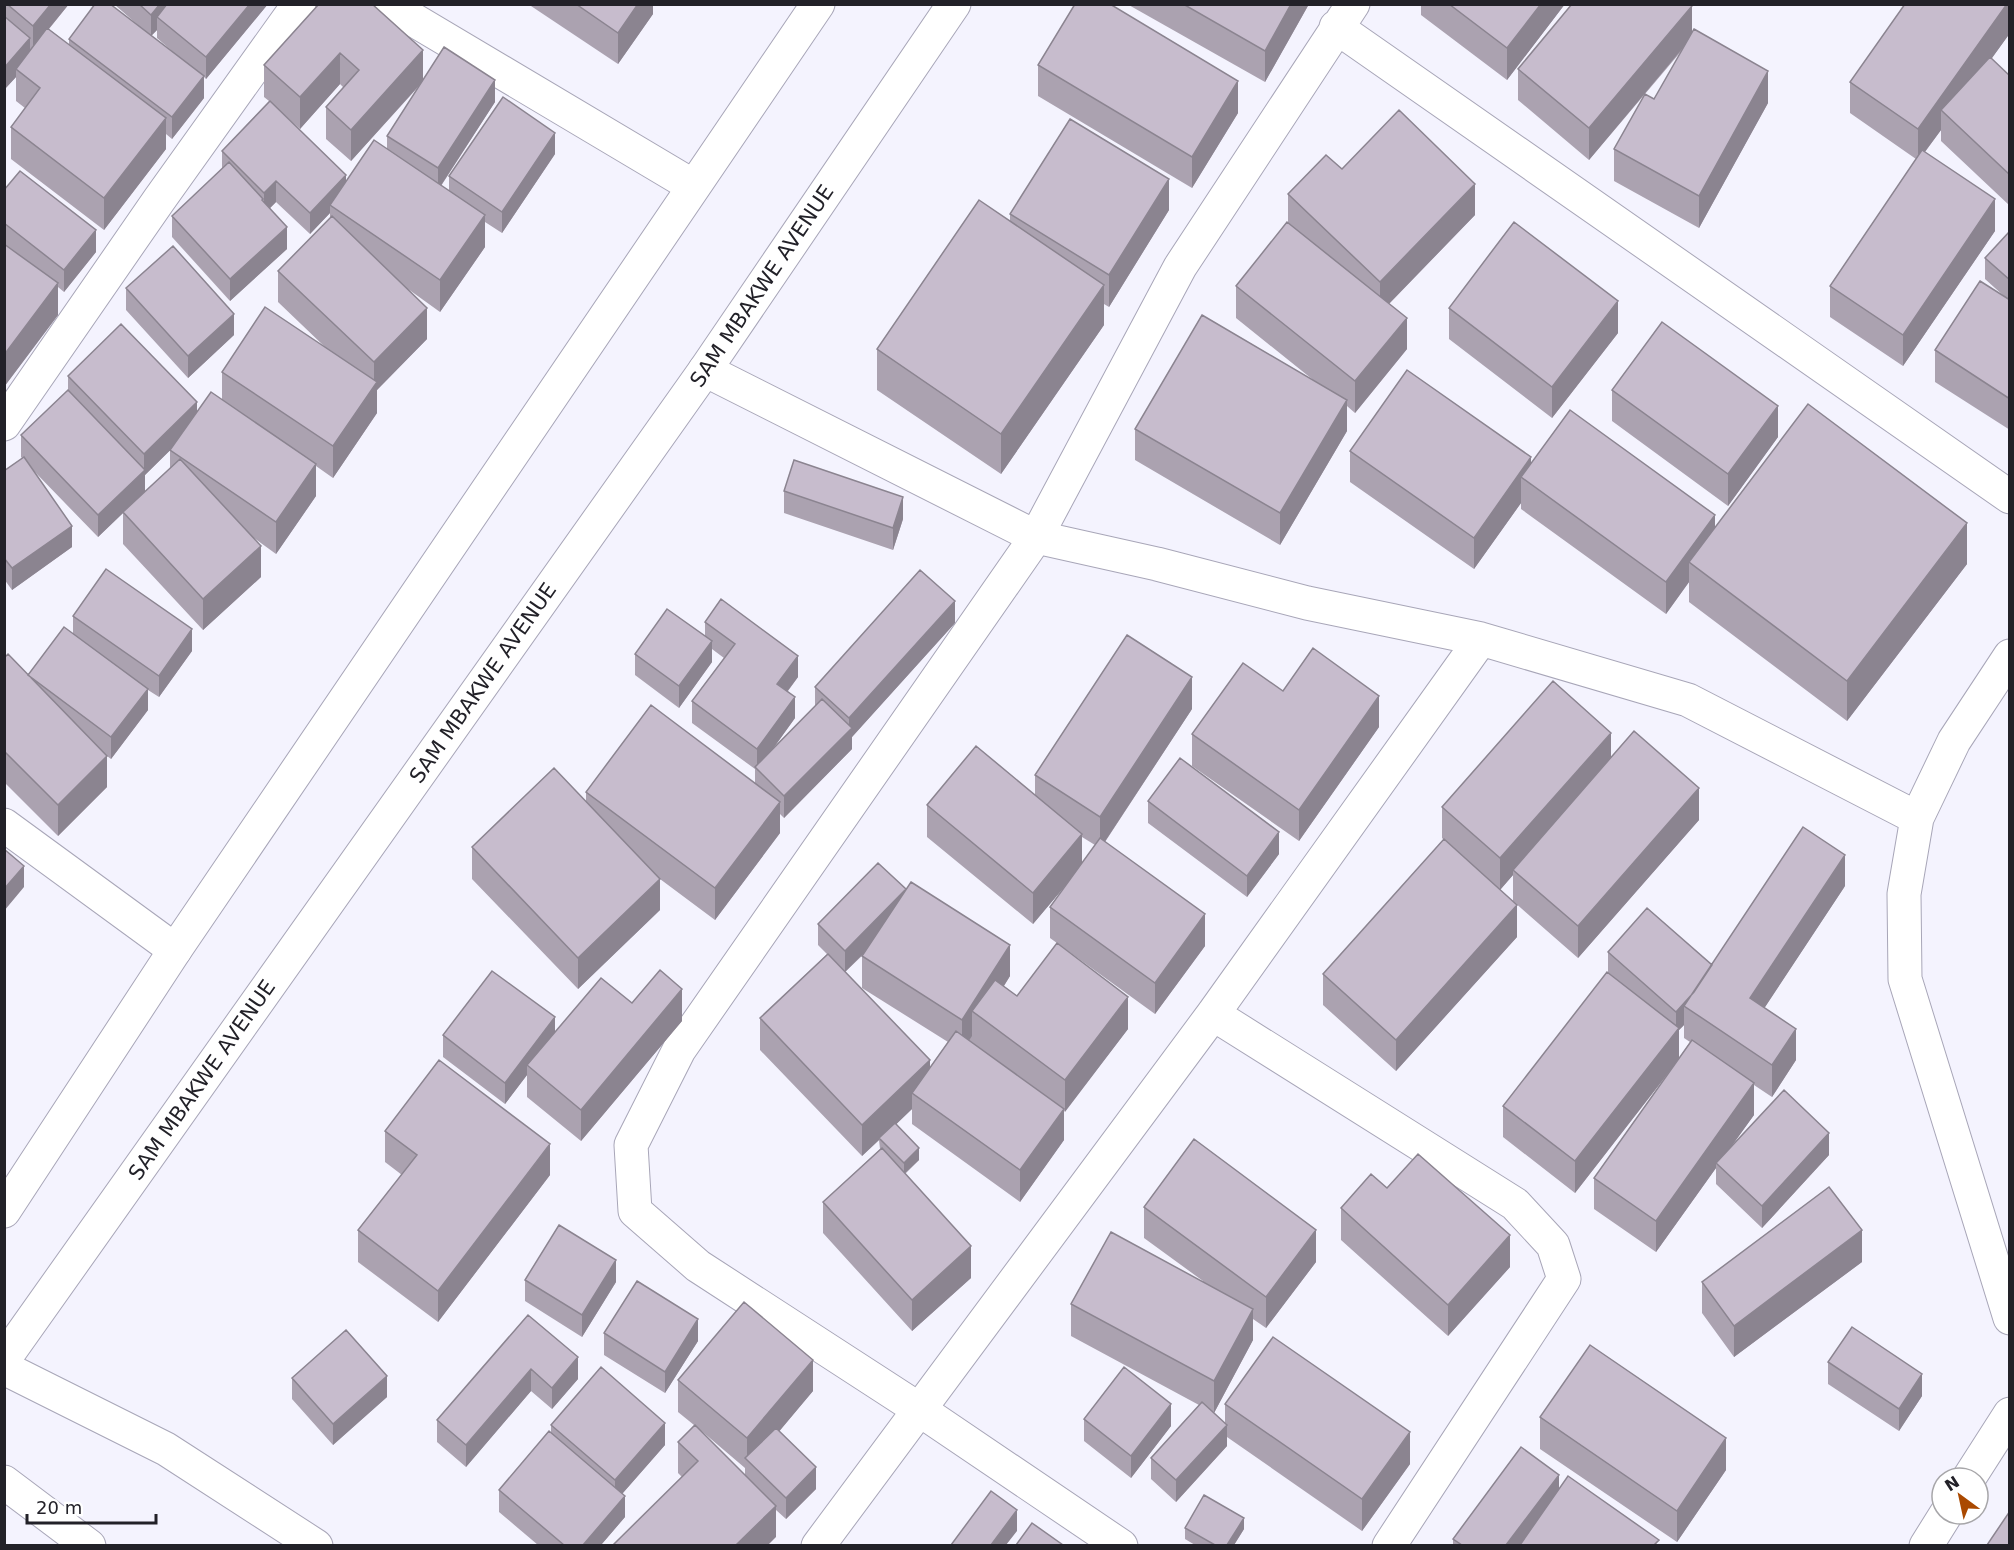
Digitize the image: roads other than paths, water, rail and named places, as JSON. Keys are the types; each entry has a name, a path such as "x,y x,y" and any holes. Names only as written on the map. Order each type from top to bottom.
{"street":[{"path":"4,424 159,200 299,4"},
{"path":"387,4 693,186"},
{"path":"4,1211 175,950 818,4"},
{"name":"SAM MBAKWE AVENUE","path":"6,1370 705,370 954,4"},
{"path":"1121,1545 920,1410 698,1266 634,1211 631,1145 679,1050 1036,537 1180,267 1345,16 2010,497"},
{"path":"705,370 1036,537 1157,564 1307,603 1481,639 1688,700 1917,819"},
{"path":"818,1545 1213,1014 1481,639"},
{"path":"2010,657 1954,741 1917,819 1904,894 1905,979 2010,1318"},
{"path":"4,825 175,950"},
{"path":"1213,1014 1515,1204 1553,1245 1564,1279 1389,1545"},
{"path":"6,1370 166,1449 316,1545"},
{"path":"1977,1466 2010,1414"},
{"path":"4,1482 89,1545"},
{"path":"1926,1545 1938,1526"}]}
